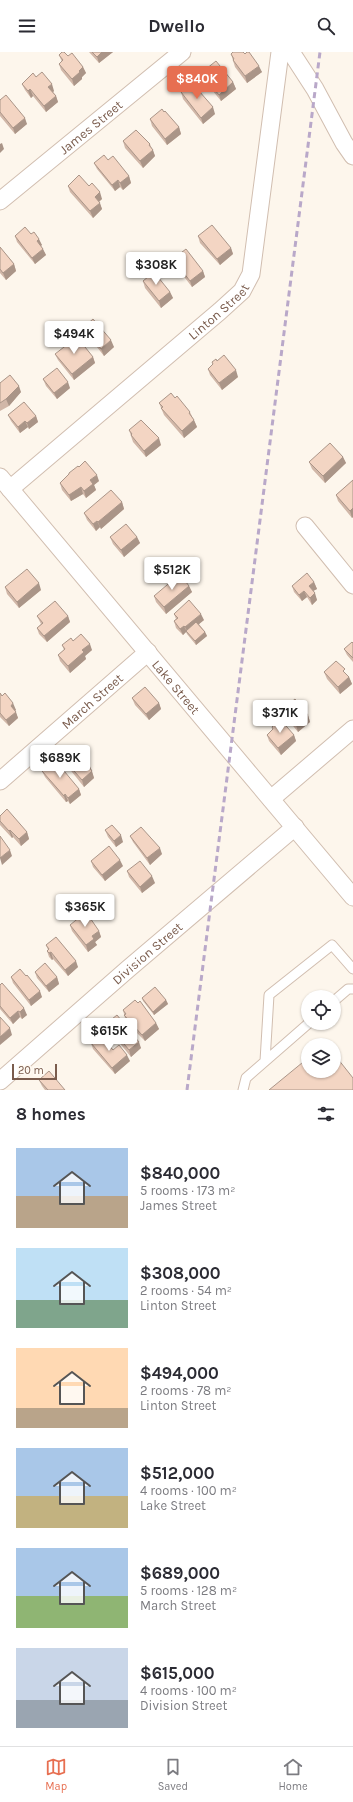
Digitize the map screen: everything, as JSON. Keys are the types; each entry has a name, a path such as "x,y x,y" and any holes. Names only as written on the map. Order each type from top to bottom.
{"street":[{"name":"James Street","path":"0,201 182,52"},
{"name":"Linton Street","path":"5,483 220,311 242,291 251,274 280,52"},
{"path":"291,52 353,156"},
{"name":"Lake Street","path":"5,483 353,897"},
{"path":"305,526 353,585"},
{"name":"March Street","path":"0,781 148,652"},
{"path":"271,799 353,730"},
{"name":"Division Street","path":"0,1081 128,969 295,827"}],"lane":[{"path":"265,1061 269,995 332,945 353,969"},
{"path":"341,995 348,989 353,989"},
{"path":"243,1090 246,1078 301,1030"}],"building":[{"path":"62,52 68,56 72,53 83,67 72,79 59,64 63,60 59,55"},
{"path":"92,52 102,52 97,57"},
{"path":"233,52 243,52 245,54 249,52 259,66 245,76 233,60 234,59 231,54"},
{"path":"216,61 233,82 219,95 201,73"},
{"path":"42,72 52,84 48,87 56,96 44,106 30,89 28,91 22,84 33,73 36,77"},
{"path":"192,83 213,107 201,118 181,92"},
{"path":"6,95 25,118 13,128 0,112 0,100"},
{"path":"162,109 179,127 165,139 150,119"},
{"path":"136,130 150,144 149,145 153,150 140,161 123,141"},
{"path":"104,155 108,160 113,156 129,176 120,183 118,180 112,185 94,163"},
{"path":"79,175 89,186 92,183 100,192 95,197 100,203 90,211 68,186"},
{"path":"212,225 231,248 217,259 198,236"},
{"path":"25,227 31,234 34,232 39,239 37,241 43,249 32,258 15,236"},
{"path":"0,247 14,264 3,273 0,269"},
{"path":"186,249 203,271 190,281 173,259"},
{"path":"154,272 170,292 159,301 143,281"},
{"path":"93,319 111,340 101,349 84,327"},
{"path":"77,337 93,357 72,374 55,354"},
{"path":"224,355 236,370 219,383 208,369 213,364 212,362 216,359 217,361"},
{"path":"57,368 68,382 54,393 43,379"},
{"path":"10,375 19,386 0,403 0,383"},
{"path":"171,393 175,398 177,396 190,412 189,413 194,420 182,431 161,408 163,407 159,403"},
{"path":"24,402 36,416 27,423 25,421 18,427 8,415"},
{"path":"141,420 159,438 144,451 131,435 132,434 129,430"},
{"path":"330,443 343,457 323,476 309,462"},
{"path":"85,461 97,475 90,480 93,484 84,491 81,487 69,495 60,483 69,473"},
{"path":"353,480 353,508 350,511 336,495"},
{"path":"111,490 122,502 98,522 97,521 93,524 84,513"},
{"path":"126,524 137,537 121,550 110,537"},
{"path":"27,569 39,583 17,602 5,587"},
{"path":"307,573 314,582 309,586 315,593 310,598 304,591 299,595 292,586"},
{"path":"180,574 189,586 164,607 154,596"},
{"path":"189,600 201,614 185,627 184,626 180,629 174,621 178,618 174,614"},
{"path":"55,601 68,616 44,636 37,628 43,623 37,616"},
{"path":"196,622 205,632 195,641 186,631"},
{"path":"81,634 90,644 82,650 84,652 68,666 58,655 65,649 62,645 71,638 73,641"},
{"path":"352,642 353,643 353,658 344,649"},
{"path":"336,661 345,669 343,671 349,677 338,687 324,672"},
{"path":"145,687 159,703 146,714 132,698"},
{"path":"0,693 2,696 5,693 13,703 11,706 16,712 6,720 0,713"},
{"path":"295,699 308,715 296,725 283,709"},
{"path":"280,719 294,735 278,748 267,735"},
{"path":"75,748 89,764 88,766 92,771 82,780 61,756 66,752 68,755"},
{"path":"55,760 79,789 68,798 65,794 64,796 42,771"},
{"path":"7,809 27,832 19,839 0,821 0,816"},
{"path":"112,825 121,835 114,841 105,830"},
{"path":"141,827 160,848 147,858 130,836"},
{"path":"0,836 10,850 0,858"},
{"path":"109,846 120,860 102,875 91,861"},
{"path":"140,861 152,876 140,887 127,871"},
{"path":"86,912 99,931 92,936 94,939 86,945 70,925"},
{"path":"56,937 76,961 65,970 51,952 49,953 47,951 49,949 46,945"},
{"path":"45,963 57,977 46,986 35,972"},
{"path":"20,969 40,991 29,1000 11,977"},
{"path":"2,983 24,1008 10,1018 0,1006 0,985"},
{"path":"155,987 166,1000 153,1012 142,998"},
{"path":"135,1000 138,1003 140,1001 156,1023 142,1035 124,1015 126,1014 123,1010"},
{"path":"117,1015 139,1042 129,1050 107,1023"},
{"path":"0,1017 10,1028 0,1037"},
{"path":"100,1035 113,1050 119,1045 127,1055 112,1068 91,1043"},
{"path":"341,1063 353,1078 353,1090 269,1090 301,1064 301,1078 341,1078"},
{"path":"49,1071 65,1090 48,1090 39,1080"}],"railway":[{"path":"187,1090 320,52"}]}
